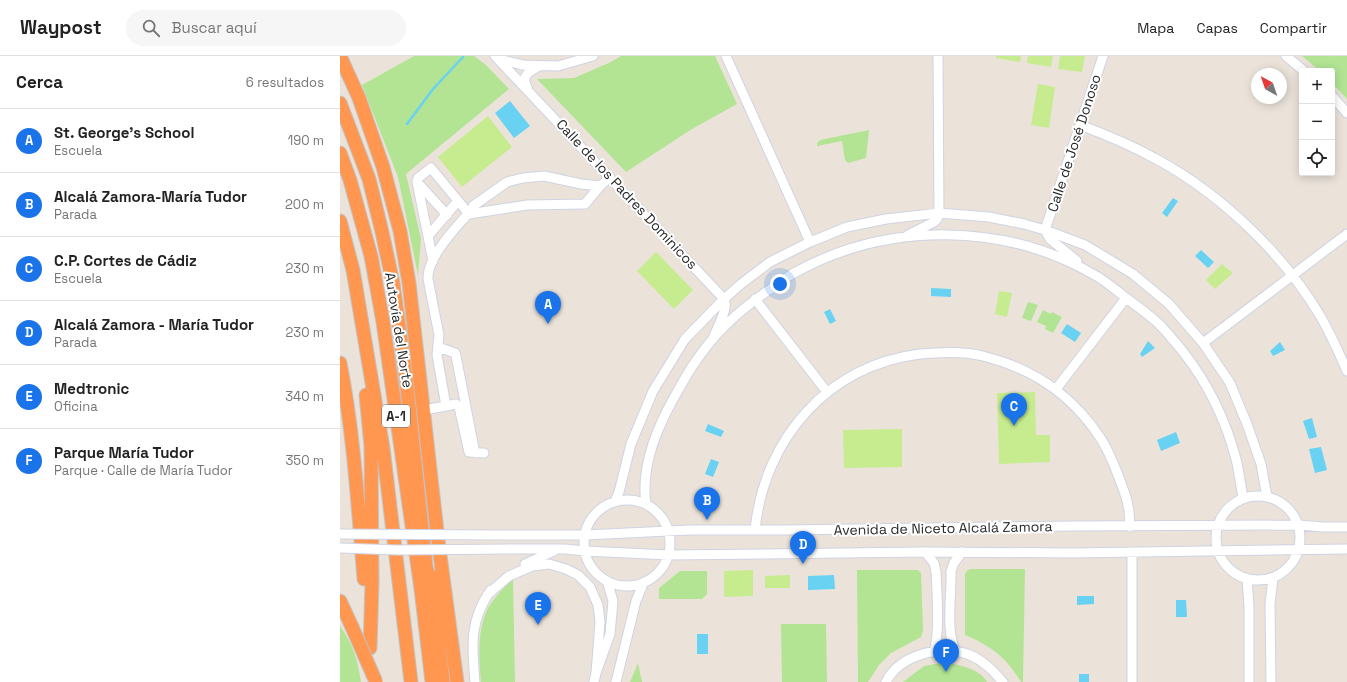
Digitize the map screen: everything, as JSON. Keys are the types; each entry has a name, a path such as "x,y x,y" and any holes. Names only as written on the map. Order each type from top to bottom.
{"highway":[{"path":"340,56 362,105 383,167 400,231 409,283 438,540 457,682"},
{"path":"340,103 369,179 393,283 406,378 426,567 431,585"},
{"name":"Autovía del Norte","path":"340,153 350,180 371,256 383,322 421,589 432,682"},
{"name":"A-1","path":"340,221 353,270 383,448 411,682"},
{"path":"353,270 352,310 365,387 371,446 372,583 370,648"},
{"path":"417,355 418,407 431,566 431,585 443,682"},
{"path":"340,363 348,406 358,503 372,682"},
{"path":"340,601 350,628 376,682"},
{"path":"340,618 350,628"}],"street":[{"path":"497,57 523,65 558,66 593,56"},
{"path":"726,56 810,242"},
{"path":"906,237 934,222 939,213 938,56"},
{"name":"Calle de José Donoso","path":"1046,230 1103,56"},
{"path":"1286,56 1300,68"},
{"name":"Calle de los Padres Dominicos","path":"497,57 724,299"},
{"path":"528,91 524,79 528,72 539,66"},
{"path":"1335,99 1347,113"},
{"path":"1080,125 1126,143 1158,160 1182,174 1235,215 1258,237 1292,276 1319,314 1347,371"},
{"path":"433,261 417,182 418,178 432,168 458,201 471,210 527,205 585,204 600,186 610,177"},
{"path":"446,406 437,355 439,335 428,275 428,271 442,243 471,210 507,182 522,178 544,176 581,184 600,186"},
{"path":"417,182 447,216"},
{"path":"428,236 447,216 458,201"},
{"path":"615,501 619,492 631,444 653,391 684,339 724,299 770,262 810,242 847,227 886,219 939,213 989,217 1024,224 1046,230 1084,245 1133,274 1169,304 1203,343 1230,383 1247,424 1261,464 1268,497"},
{"path":"1046,230 1050,239 1072,258 1100,277 1158,322 1184,352 1206,386 1223,422 1236,459 1244,498"},
{"path":"1203,343 1347,234"},
{"path":"646,504 644,493 645,475 650,451 670,403 696,360 734,318 755,299 794,273 837,253 880,241 906,237 971,235 1016,243 1059,257 1100,277"},
{"path":"1056,389 1126,298"},
{"path":"712,341 726,308 724,299"},
{"path":"755,299 827,392"},
{"path":"438,348 455,354 456,356 475,453"},
{"path":"755,530 757,511 766,478 777,454 791,431 808,410 827,392 862,370 901,356 942,352 982,356 1021,368 1056,389 1077,407 1090,422 1108,450 1119,474 1128,506 1130,527"},
{"path":"424,410 456,404 459,406 468,450 470,453 484,453"},
{"path":"1256,496 1268,497 1278,500 1294,515 1299,525 1301,538 1299,550 1294,562 1284,572 1273,578 1260,581 1246,579 1237,575 1228,568 1222,560 1218,550 1216,538 1218,526 1224,514 1232,505 1244,498 1256,496"},
{"path":"630,500 646,504 659,514 665,522 668,530 670,542 669,555 664,565 657,574 644,582 623,586 607,581 595,572 588,562 585,551 585,535 589,523 598,511 615,501 630,500"},
{"name":"Avenida de Niceto Alcalá Zamora","path":"340,534 585,535 668,530 1299,525 1347,527"},
{"name":"Avenida de Niceto Alcalá Zamora","path":"340,548 398,550 557,549 669,555 1347,549"},
{"path":"475,682 472,654 474,627 480,610 488,595 502,575 557,549"},
{"path":"925,552 934,562 936,572 937,633 934,652"},
{"path":"956,651 952,645 950,633 951,571 954,563 962,552"},
{"path":"1132,552 1132,682"},
{"path":"488,595 509,576 532,566 549,564 566,569 578,575 590,587 598,605 600,622 595,678"},
{"path":"1271,682 1270,604 1273,578"},
{"path":"1246,579 1249,606 1249,682"},
{"path":"595,678 610,634 613,601 607,581"},
{"path":"616,682 636,601 644,582"},
{"path":"886,682 902,664 915,657 934,652 956,651 970,656 987,665 1003,682"}],"green space":[{"path":"414,56 474,56 486,65 509,89 406,174 421,239 418,275 398,177 362,85"},
{"path":"621,56 715,56 737,104 692,129 626,172 537,79 574,78"},
{"path":"996,56 1021,56 1020,62 996,58"},
{"path":"1028,56 1053,56 1051,67 1027,63"},
{"path":"1060,56 1085,56 1082,72 1058,69"},
{"path":"1302,56 1347,56 1347,99 1335,86 1335,68 1316,68"},
{"path":"1038,84 1055,87 1049,128 1031,125"},
{"path":"488,116 512,147 462,187 438,157"},
{"path":"869,130 866,158 848,163 845,160 842,141 817,146 817,143 820,140"},
{"path":"656,252 693,290 674,309 637,271"},
{"path":"1222,264 1233,273 1215,289 1206,280"},
{"path":"999,291 1012,293 1007,317 995,314"},
{"path":"1028,302 1038,305 1031,321 1022,318"},
{"path":"1043,310 1051,314 1052,312 1062,317 1053,333 1045,329 1046,326 1037,322"},
{"path":"1035,392 1036,435 1050,435 1050,462 999,464 997,393"},
{"path":"902,429 902,467 844,468 843,430"},
{"path":"970,569 1025,569 1023,682 1021,682 1010,666 997,653 983,643 965,635 965,574"},
{"path":"753,570 753,596 724,597 724,571"},
{"path":"857,570 918,570 921,573 923,630 921,637 891,653 879,665 868,682 858,682"},
{"path":"680,571 707,571 707,594 702,599 659,599 659,588"},
{"path":"790,575 790,588 765,588 765,576"},
{"path":"513,579 515,682 481,682 480,636 484,618 492,601"},
{"path":"781,624 826,624 827,682 782,682"},
{"path":"340,626 354,653 361,682 340,682"},
{"path":"946,662 963,666 974,671 984,677 987,682 903,682 924,666"},
{"path":"638,663 642,682 630,682"}],"water":[{"path":"510,101 530,126 514,138 495,113"},
{"path":"1173,198 1178,201 1167,217 1162,213"},
{"path":"1201,250 1214,262 1208,268 1195,256"},
{"path":"931,288 951,289 951,297 931,296"},
{"path":"830,309 836,321 830,324 824,312"},
{"path":"1067,324 1081,333 1075,342 1061,333"},
{"path":"1148,341 1155,348 1142,357 1140,354"},
{"path":"1280,342 1285,350 1273,356 1270,351"},
{"path":"1312,418 1317,437 1309,439 1303,421"},
{"path":"708,424 724,431 721,437 705,431"},
{"path":"1176,432 1180,443 1161,451 1157,440"},
{"path":"1321,447 1327,470 1315,473 1309,449"},
{"path":"711,459 719,462 713,477 705,474"},
{"path":"834,575 835,589 808,590 808,576"},
{"path":"1077,596 1094,596 1094,604 1077,605"},
{"path":"1176,600 1186,600 1187,617 1176,617"},
{"path":"697,634 708,634 708,654 697,654"},
{"path":"1079,674 1089,674 1089,682 1079,682"}],"waterway":[{"path":"407,124 433,89 463,57"}],"place":[{"name":"St. George's School","path":"548,324"},
{"name":"C.P. Cortes de Cádiz","path":"1014,426"},
{"name":"Alcalá Zamora-María Tudor","path":"707,520"},
{"name":"Alcalá Zamora - María Tudor","path":"803,564"},
{"name":"Medtronic","path":"538,625"},
{"name":"Parque María Tudor","path":"946,672"}]}
